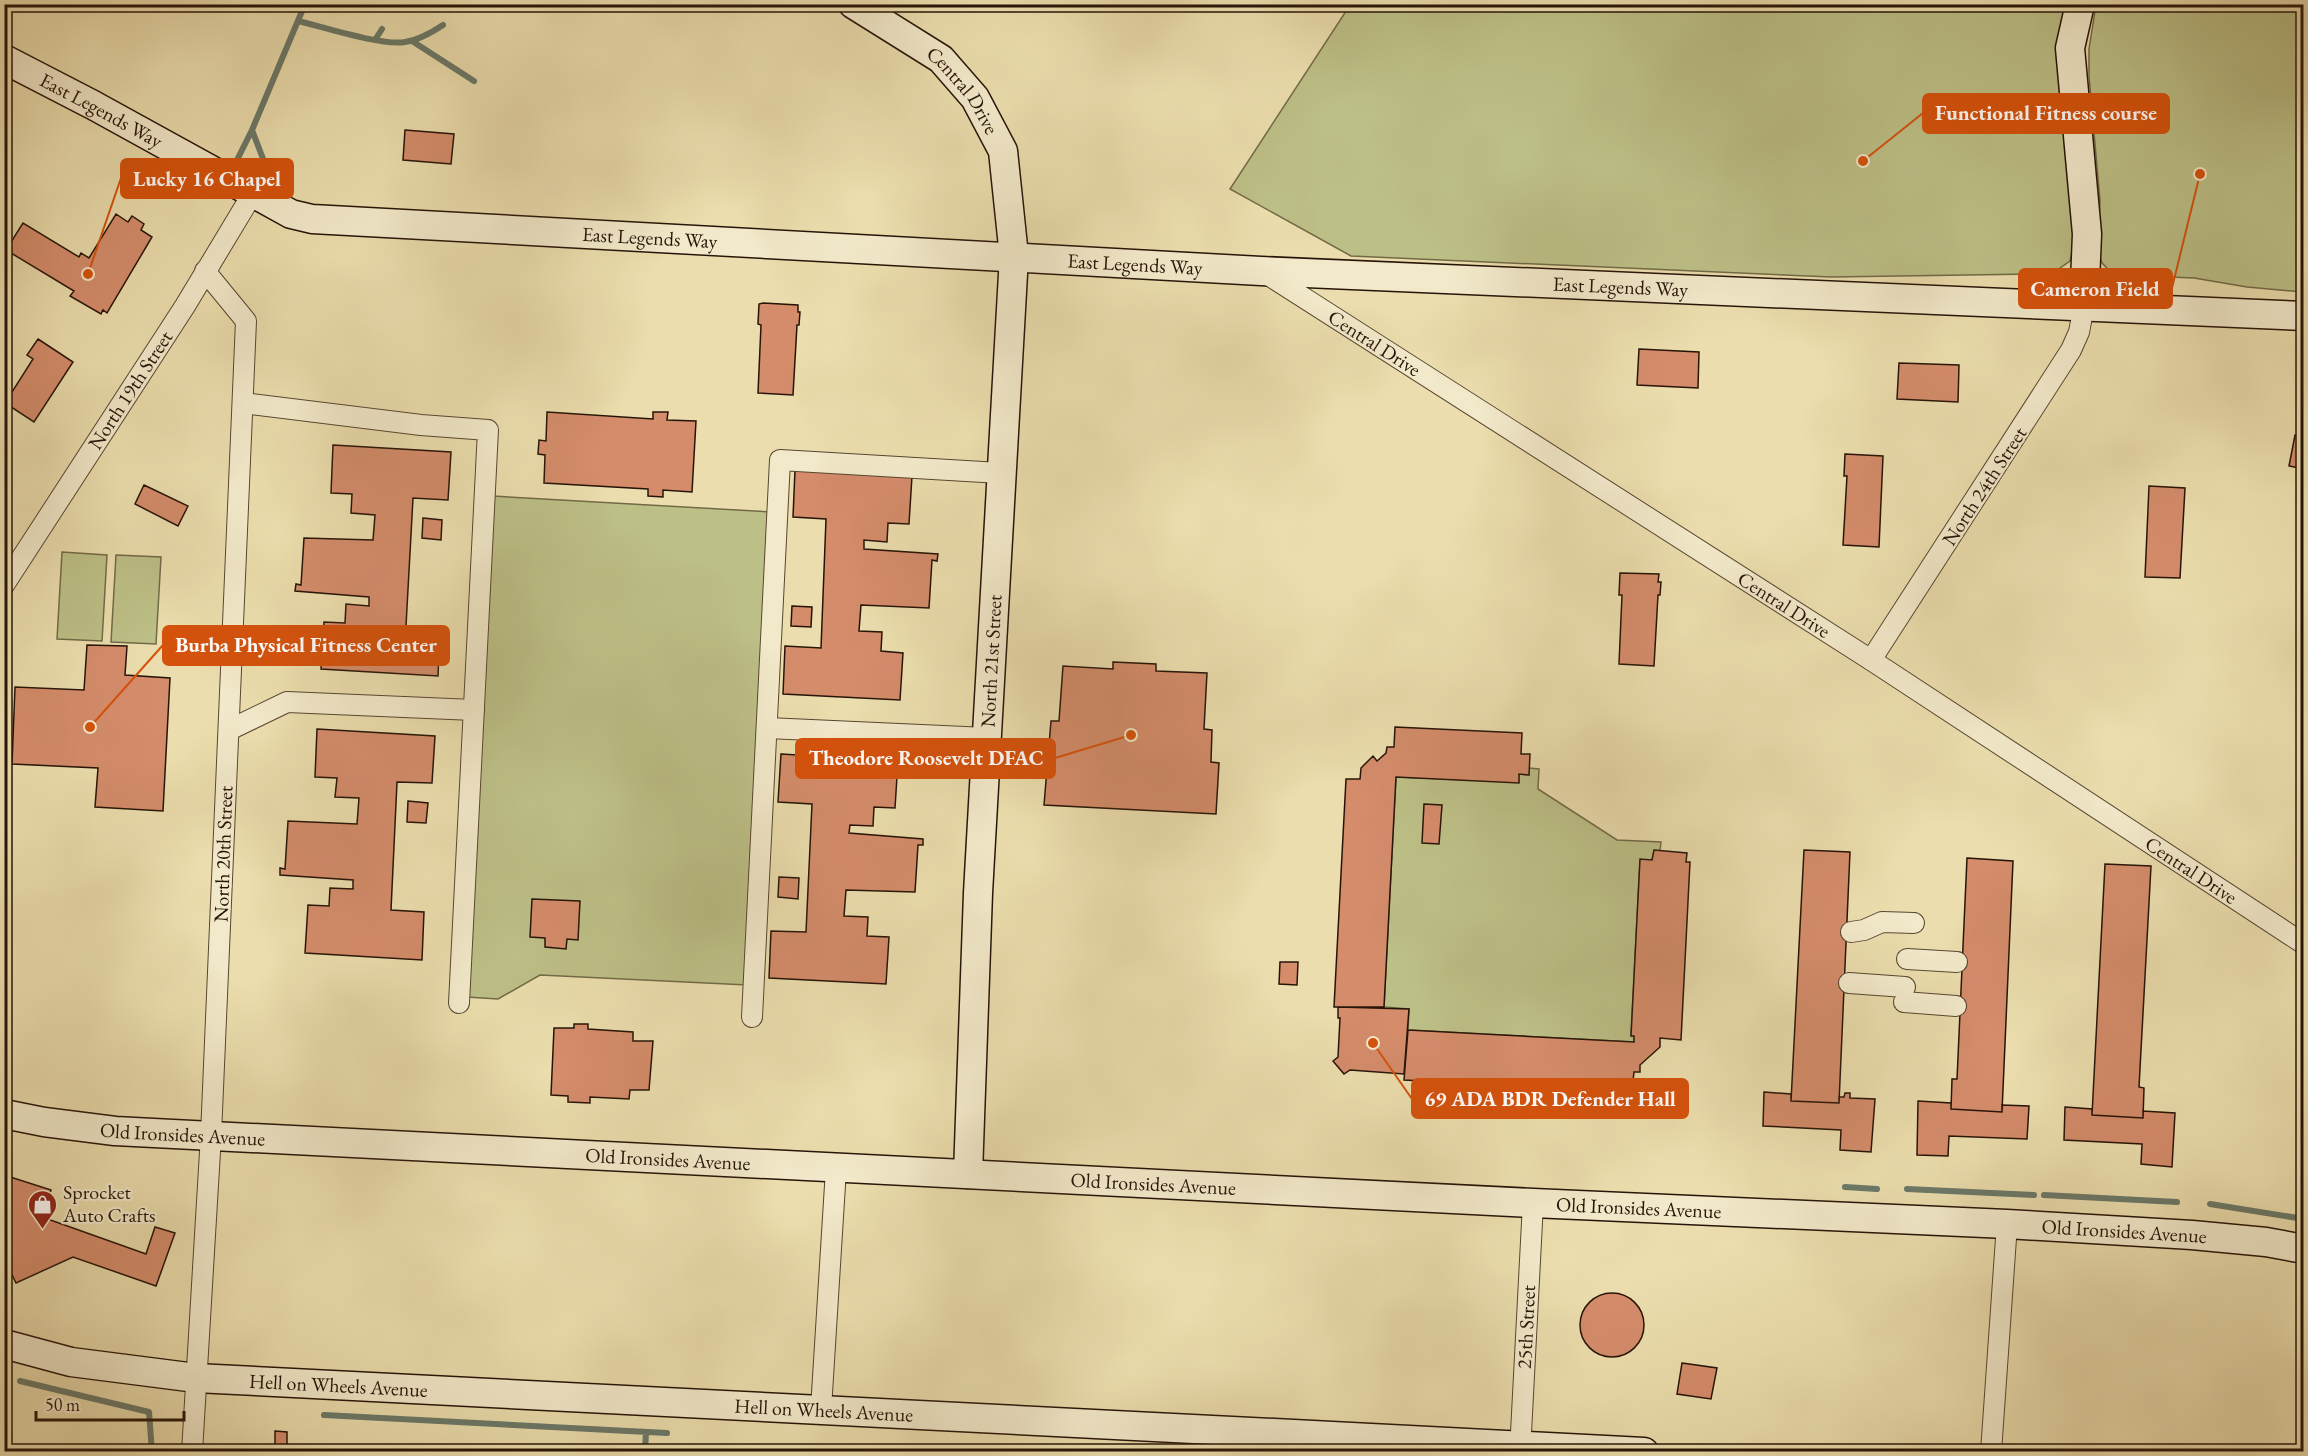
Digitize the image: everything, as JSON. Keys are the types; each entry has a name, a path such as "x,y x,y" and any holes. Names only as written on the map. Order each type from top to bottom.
{"street":[{"name":"Central Drive","path":"853,4 941,59 975,99 1003,151 1014,256"},
{"path":"2080,4 2070,48 2087,234 2084,306"},
{"name":"East Legends Way","path":"4,59 93,105 291,214 312,219 1262,271 2304,316"},
{"name":"North 19th Street","path":"4,585 185,306 253,193"},
{"name":"North 21st Street","path":"969,1174 978,893 1014,256"},
{"name":"North 20th Street","path":"192,1452 211,1135 246,321 205,271"},
{"name":"Central Drive","path":"1262,271 1871,660 2304,944"},
{"name":"North 24th Street","path":"1871,660 2071,350 2079,332 2084,306"},
{"path":"243,403 421,425 488,430 459,1003"},
{"path":"752,1017 780,460 1000,473"},
{"path":"228,730 287,702 474,710"},
{"path":"767,728 987,738"},
{"path":"1851,932 1864,930 1882,922 1914,923"},
{"path":"1907,959 1957,962"},
{"path":"1849,982 1956,1006"},
{"name":"Old Ironsides Avenue","path":"4,1114 76,1127 211,1135 836,1169 2007,1224 2192,1235 2266,1242 2304,1249"},
{"path":"822,1409 836,1169"},
{"name":"25th Street","path":"1520,1448 1533,1203"},
{"path":"1991,1452 2007,1224"},
{"name":"Hell on Wheels Avenue","path":"4,1344 70,1362 196,1378 822,1409 1520,1448 1644,1452"}],"green space":[{"path":"1350,5 2069,5 2075,194 2073,248 2070,261 2057,270 2041,274 1831,277 1351,256 1230,189"},
{"path":"2096,5 2303,5 2303,292 2247,287 2194,278 2122,275 2108,269 2102,263 2097,250 2100,201 2089,76 2089,49"},
{"path":"492,496 772,512 747,985 540,975 498,999 467,997"},
{"path":"62,552 107,555 102,641 57,639"},
{"path":"116,555 161,557 156,644 111,642"},
{"path":"1529,768 1539,769 1538,789 1617,840 1661,842 1660,851 1654,851 1652,860 1640,860 1631,1035 1634,1036 1634,1042 1408,1030 1409,1009 1384,1007 1396,777 1519,782 1519,774 1529,775"}],"building":[{"path":"405,130 454,134 451,164 403,160"},
{"path":"116,214 128,222 132,216 144,224 141,230 152,237 107,313 103,310 101,314 70,296 74,291 6,250 23,223 79,257 81,253 89,258"},
{"path":"759,304 798,305 798,312 800,312 799,325 797,325 793,395 758,393 761,325 758,324"},
{"path":"38,339 73,362 34,422 5,403 33,359 27,355"},
{"path":"1639,349 1699,352 1698,388 1637,385"},
{"path":"1899,363 1959,365 1958,402 1897,399"},
{"path":"547,412 653,419 653,412 668,412 667,420 696,421 692,492 663,490 663,497 648,496 648,489 544,483 545,455 538,454 539,440 546,441"},
{"path":"2295,435 2304,436 2304,469 2289,466"},
{"path":"333,445 451,452 448,500 413,498 406,626 440,629 438,676 321,669 324,622 345,623 346,604 369,606 369,597 295,591 296,584 301,585 304,538 373,540 375,515 351,513 352,494 331,493"},
{"path":"1845,454 1883,456 1879,547 1843,545 1847,476 1844,476"},
{"path":"795,470 912,476 909,524 888,523 887,542 864,540 864,549 938,554 937,561 932,560 929,608 861,605 859,631 882,632 881,651 903,653 900,700 783,694 785,646 821,648 826,519 793,517"},
{"path":"144,485 188,506 178,526 135,504"},
{"path":"2149,486 2185,488 2180,578 2145,577"},
{"path":"423,518 442,520 441,540 422,538"},
{"path":"1620,573 1659,574 1658,582 1661,582 1660,595 1658,595 1654,666 1619,664 1622,595 1619,595"},
{"path":"792,606 812,607 811,627 791,626"},
{"path":"87,645 127,646 125,675 170,678 163,811 95,807 98,768 12,764 15,687 84,690"},
{"path":"1113,662 1156,664 1156,671 1207,673 1204,729 1212,730 1211,762 1219,763 1216,814 1044,805 1051,721 1059,721 1063,666 1113,669"},
{"path":"1395,727 1522,733 1521,754 1530,754 1529,775 1519,774 1519,783 1396,777 1384,1007 1334,1007 1346,779 1360,779 1361,768 1373,756 1377,761 1386,753 1387,747 1394,747"},
{"path":"317,729 435,736 432,783 397,782 391,910 424,912 422,960 305,953 308,905 329,906 330,888 353,889 353,880 280,875 280,868 285,869 288,821 357,824 359,798 335,797 337,778 315,777"},
{"path":"781,754 898,761 895,808 874,807 873,826 850,825 849,833 923,839 923,845 918,845 915,892 846,890 844,916 868,917 867,936 889,937 886,984 769,978 771,931 806,932 812,804 778,802"},
{"path":"408,801 428,803 426,823 407,822"},
{"path":"1424,804 1442,805 1439,844 1422,843"},
{"path":"1654,850 1687,853 1686,862 1690,862 1681,1040 1660,1038 1660,1047 1640,1065 1640,1072 1634,1072 1632,1091 1404,1080 1408,1030 1634,1042 1634,1036 1631,1036 1640,859 1652,860"},
{"path":"1804,850 1850,852 1839,1103 1791,1101"},
{"path":"1967,858 2013,861 2002,1112 1951,1109 1952,1079 1957,1079"},
{"path":"2105,864 2151,866 2139,1087 2144,1088 2143,1118 2092,1115"},
{"path":"779,877 799,878 798,899 778,897"},
{"path":"532,899 580,901 578,940 567,939 566,949 545,947 545,938 530,937"},
{"path":"1280,962 1298,962 1297,985 1279,984"},
{"path":"1338,1007 1409,1009 1404,1074 1350,1070 1344,1074 1333,1061 1338,1057 1340,1018 1338,1018"},
{"path":"574,1024 588,1024 588,1029 633,1032 633,1041 653,1041 649,1090 630,1090 629,1099 590,1097 590,1103 568,1102 568,1096 551,1095 554,1028 574,1028"},
{"path":"1764,1092 1791,1094 1791,1101 1839,1103 1839,1097 1844,1097 1845,1093 1850,1093 1850,1098 1875,1099 1871,1152 1840,1150 1841,1130 1763,1126"},
{"path":"1918,1101 1951,1103 1951,1109 2002,1112 2002,1105 2029,1106 2027,1139 1949,1136 1948,1156 1917,1155"},
{"path":"2065,1107 2092,1109 2092,1115 2143,1118 2143,1111 2175,1113 2172,1167 2141,1164 2142,1144 2064,1140"},
{"name":"Sprocket Auto Crafts","path":"4,1175 51,1190 42,1217 146,1254 155,1227 175,1233 156,1286 73,1257 16,1283 4,1258"},
{"path":"1606,1293 1618,1293 1635,1302 1642,1313 1644,1325 1642,1337 1635,1348 1618,1357 1606,1357 1594,1352 1585,1343 1580,1331 1580,1319 1585,1307 1594,1298"},
{"path":"1682,1363 1717,1368 1711,1399 1677,1394"},
{"path":"275,1431 287,1432 287,1446 275,1446"}],"waterway":[{"path":"238,158 305,4"},
{"path":"298,21 368,39 395,42 415,40 443,25"},
{"path":"375,40 382,29"},
{"path":"412,41 474,81"},
{"path":"252,130 270,177"},
{"path":"1845,1187 1877,1189"},
{"path":"1907,1189 2034,1195"},
{"path":"2044,1195 2177,1202"},
{"path":"2210,1204 2304,1219"},
{"path":"2300,1218 2304,1205"},
{"path":"20,1381 149,1412 152,1452"},
{"path":"324,1415 667,1433"},
{"path":"645,1452 646,1432"}],"place":[{"name":"Functional Fitness course","path":"1863,161"},
{"name":"Cameron Field","path":"2200,174"},
{"name":"Lucky 16 Chapel","path":"88,274"},
{"name":"Burba Physical Fitness Center","path":"90,727"},
{"name":"Theodore Roosevelt DFAC","path":"1131,735"},
{"name":"69 ADA BDR Defender Hall","path":"1373,1043"},
{"name":"Sprocket Auto Crafts","path":"42,1230"}]}
